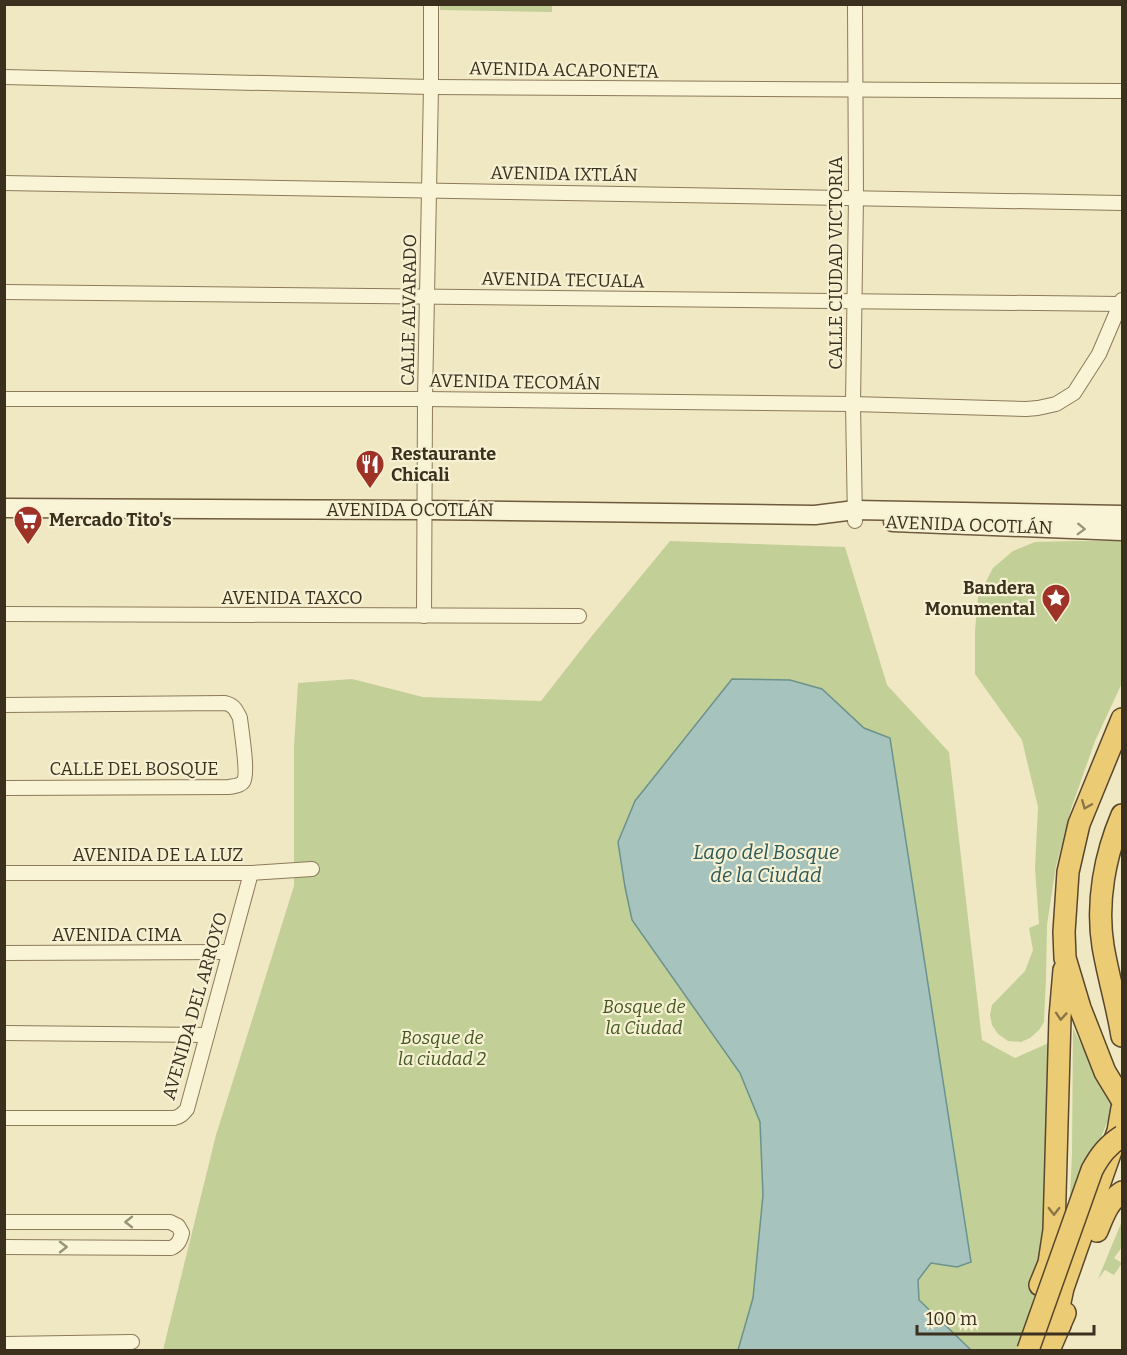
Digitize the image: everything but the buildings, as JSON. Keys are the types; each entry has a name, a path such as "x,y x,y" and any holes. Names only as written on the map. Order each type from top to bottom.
{"highway":[{"path":"1017,1350 1048,1263 1054,1230 1060,1017 1068,872 1079,824 1122,719"},
{"path":"1122,815 1105,872 1101,903 1103,944 1122,1036"},
{"path":"1122,843 1113,893 1113,916 1122,982"},
{"path":"1065,958 1080,1008 1114,1075 1122,1100"},
{"path":"1060,1325 1060,1302 1063,1288 1114,1141 1122,1108"},
{"path":"1028,1350 1092,1170 1108,1146 1122,1136"},
{"path":"1049,1350 1106,1209 1122,1192"}],"main road":[{"name":"AVENIDA OCOTLÁN","path":"4,508 815,515 1122,515"},
{"name":"AVENIDA OCOTLÁN","path":"855,515 1122,531"}],"street":[{"name":"CALLE ALVARADO","path":"424,616 425,399 431,87 430,4"},
{"name":"CALLE CIUDAD VICTORIA","path":"855,4 856,196 853,405 855,515"},
{"name":"AVENIDA ACAPONETA","path":"4,78 431,87 1122,92"},
{"name":"AVENIDA IXTLÁN","path":"4,183 856,196 1122,203"},
{"name":"AVENIDA TECUALA","path":"4,292 1122,302"},
{"name":"AVENIDA TECOMÁN","path":"4,399 425,399 1038,408 1056,404 1074,393 1098,354 1122,302"},
{"name":"AVENIDA TAXCO","path":"4,614 579,616"},
{"name":"CALLE DEL BOSQUE","path":"4,705 225,703 231,705 240,718 245,768 243,783 229,787 4,788"},
{"name":"AVENIDA DE LA LUZ","path":"4,873 251,873 312,869"},
{"name":"AVENIDA DEL ARROYO","path":"4,1118 179,1117 187,1109 251,873"},
{"name":"AVENIDA CIMA","path":"4,953 229,952"},
{"path":"4,1033 207,1035"},
{"path":"4,1222 174,1222 182,1233 176,1246 171,1248 4,1247"},
{"path":"4,1344 132,1342"}],"green space":[{"path":"440,5 552,5 552,12 440,10"},
{"name":"Bosque de la Ciudad","path":"670,541 845,547 887,685 949,752 982,1040 1015,1058 1051,1042 1046,1250 1020,1350 163,1350 216,1135 294,886 294,747 298,683 352,679 423,697 541,701"},
{"path":"1122,541 1122,683 1095,741 1071,809 1056,866 1047,925 1044,1022 1030,1038 1021,1042 1008,1041 998,1034 992,1025 990,1015 992,1005 1025,971 1033,950 1029,928 1039,924 1035,868 1038,807 1022,740 975,674 978,597 993,568 1013,551 1035,542"},
{"path":"1073,1028 1113,1107 1069,1220 1072,1153"},
{"path":"1122,1221 1122,1247 1114,1258 1122,1263 1114,1275 1105,1270 1098,1279"}],"water":[{"name":"Lago del Bosque de la Ciudad","path":"732,679 790,680 822,689 864,728 890,738 971,1262 957,1267 931,1263 918,1280 919,1300 971,1350 738,1350 753,1298 763,1195 760,1122 740,1073 632,920 618,842 635,801"}],"place":[{"name":"Restaurante Chicali","path":"370,490"},
{"name":"Mercado Tito's","path":"28,546"},
{"name":"Bandera Monumental","path":"1056,624"}],"park label":[{"name":"Bosque de la ciudad 2","path":"442,1048"}]}
